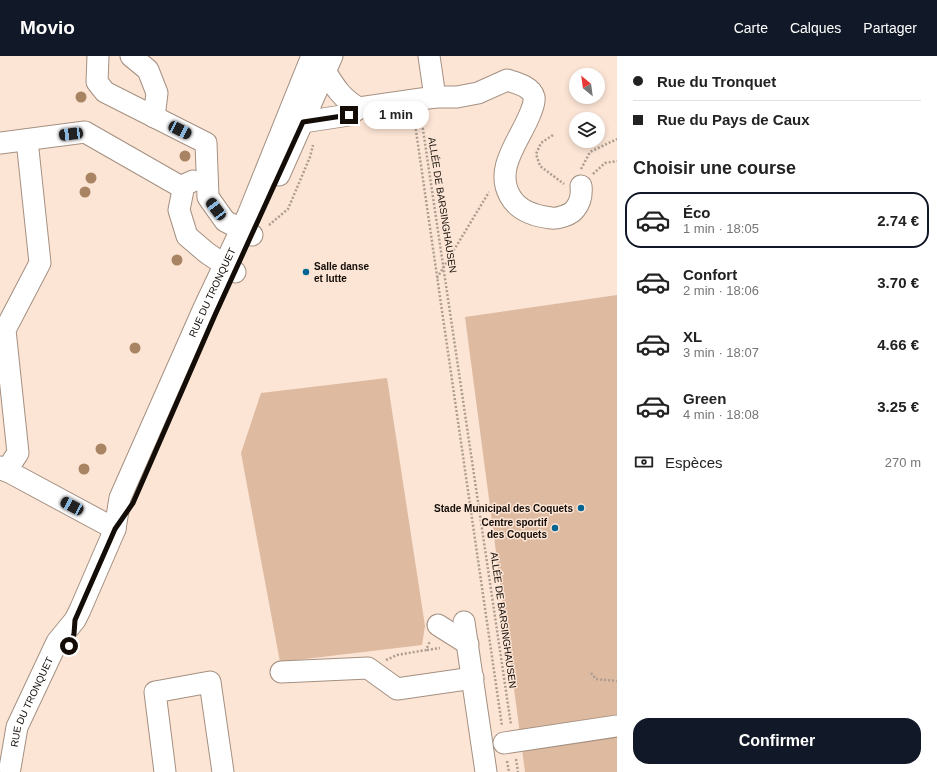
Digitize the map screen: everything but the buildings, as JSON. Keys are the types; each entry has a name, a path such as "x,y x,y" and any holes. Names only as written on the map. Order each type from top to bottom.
{"street":[{"path":"98,56 97,82 105,92 206,144 208,197 225,221 254,230"},
{"path":"131,56 148,70 157,93 154,117"},
{"path":"429,56 435,97"},
{"path":"323,61 337,91 347,101 359,108"},
{"name":"RUE DU TRONQUET","path":"12,771 31,732 74,634 75,620 115,529 120,498 230,268 254,230 303,122 323,61"},
{"name":"RUE DU TRONQUET","path":"254,230 323,61"},
{"path":"303,122 349,115 359,108 435,97 457,97 478,93 506,80 521,84 531,92 534,104 521,135 506,164 505,187 513,201 522,210 536,216 556,219 574,211 582,192"},
{"path":"0,143 85,132 183,188"},
{"path":"27,140 40,264 5,330 18,453 3,469 115,529"},
{"path":"207,177 184,184 179,210 187,236 230,268"},
{"path":"464,622 486,772"},
{"path":"438,625 468,644"},
{"path":"281,672 368,668 397,689 473,678"},
{"path":"165,772 155,692 210,682 223,772"},
{"path":"509,742 617,726"}],"path":[{"name":"ALLÉE DE BARSINGHAUSEN","path":"414,100 420,111 444,267 509,742 509,772"},
{"name":"ALLÉE DE BARSINGHAUSEN","path":"414,100 414,114 437,278 509,742 518,772"},
{"path":"553,135 541,143 536,154 540,166 582,192"},
{"path":"582,192 581,166 590,152 617,139"},
{"path":"254,230 288,209 310,157 314,141"},
{"path":"582,192 605,163 617,161"},
{"path":"437,278 489,191"},
{"path":"368,668 397,655 426,650 438,625"},
{"path":"591,673 596,679 617,681"}],"shaded area":[{"name":"Centre sportif des Coquets","path":"617,295 617,772 525,772 465,317"},
{"path":"387,378 425,626 422,645 280,662 241,453 261,393"}],"place":[{"name":"Salle danse et lutte","path":"306,272"},
{"name":"Stade Municipal des Coquets","path":"581,508"},
{"name":"Centre sportif des Coquets","path":"555,528"}],"route":[{"path":"69,646 74,634 75,620 108,548 115,529 133,503 155,456 215,315 303,122 349,115"}]}
